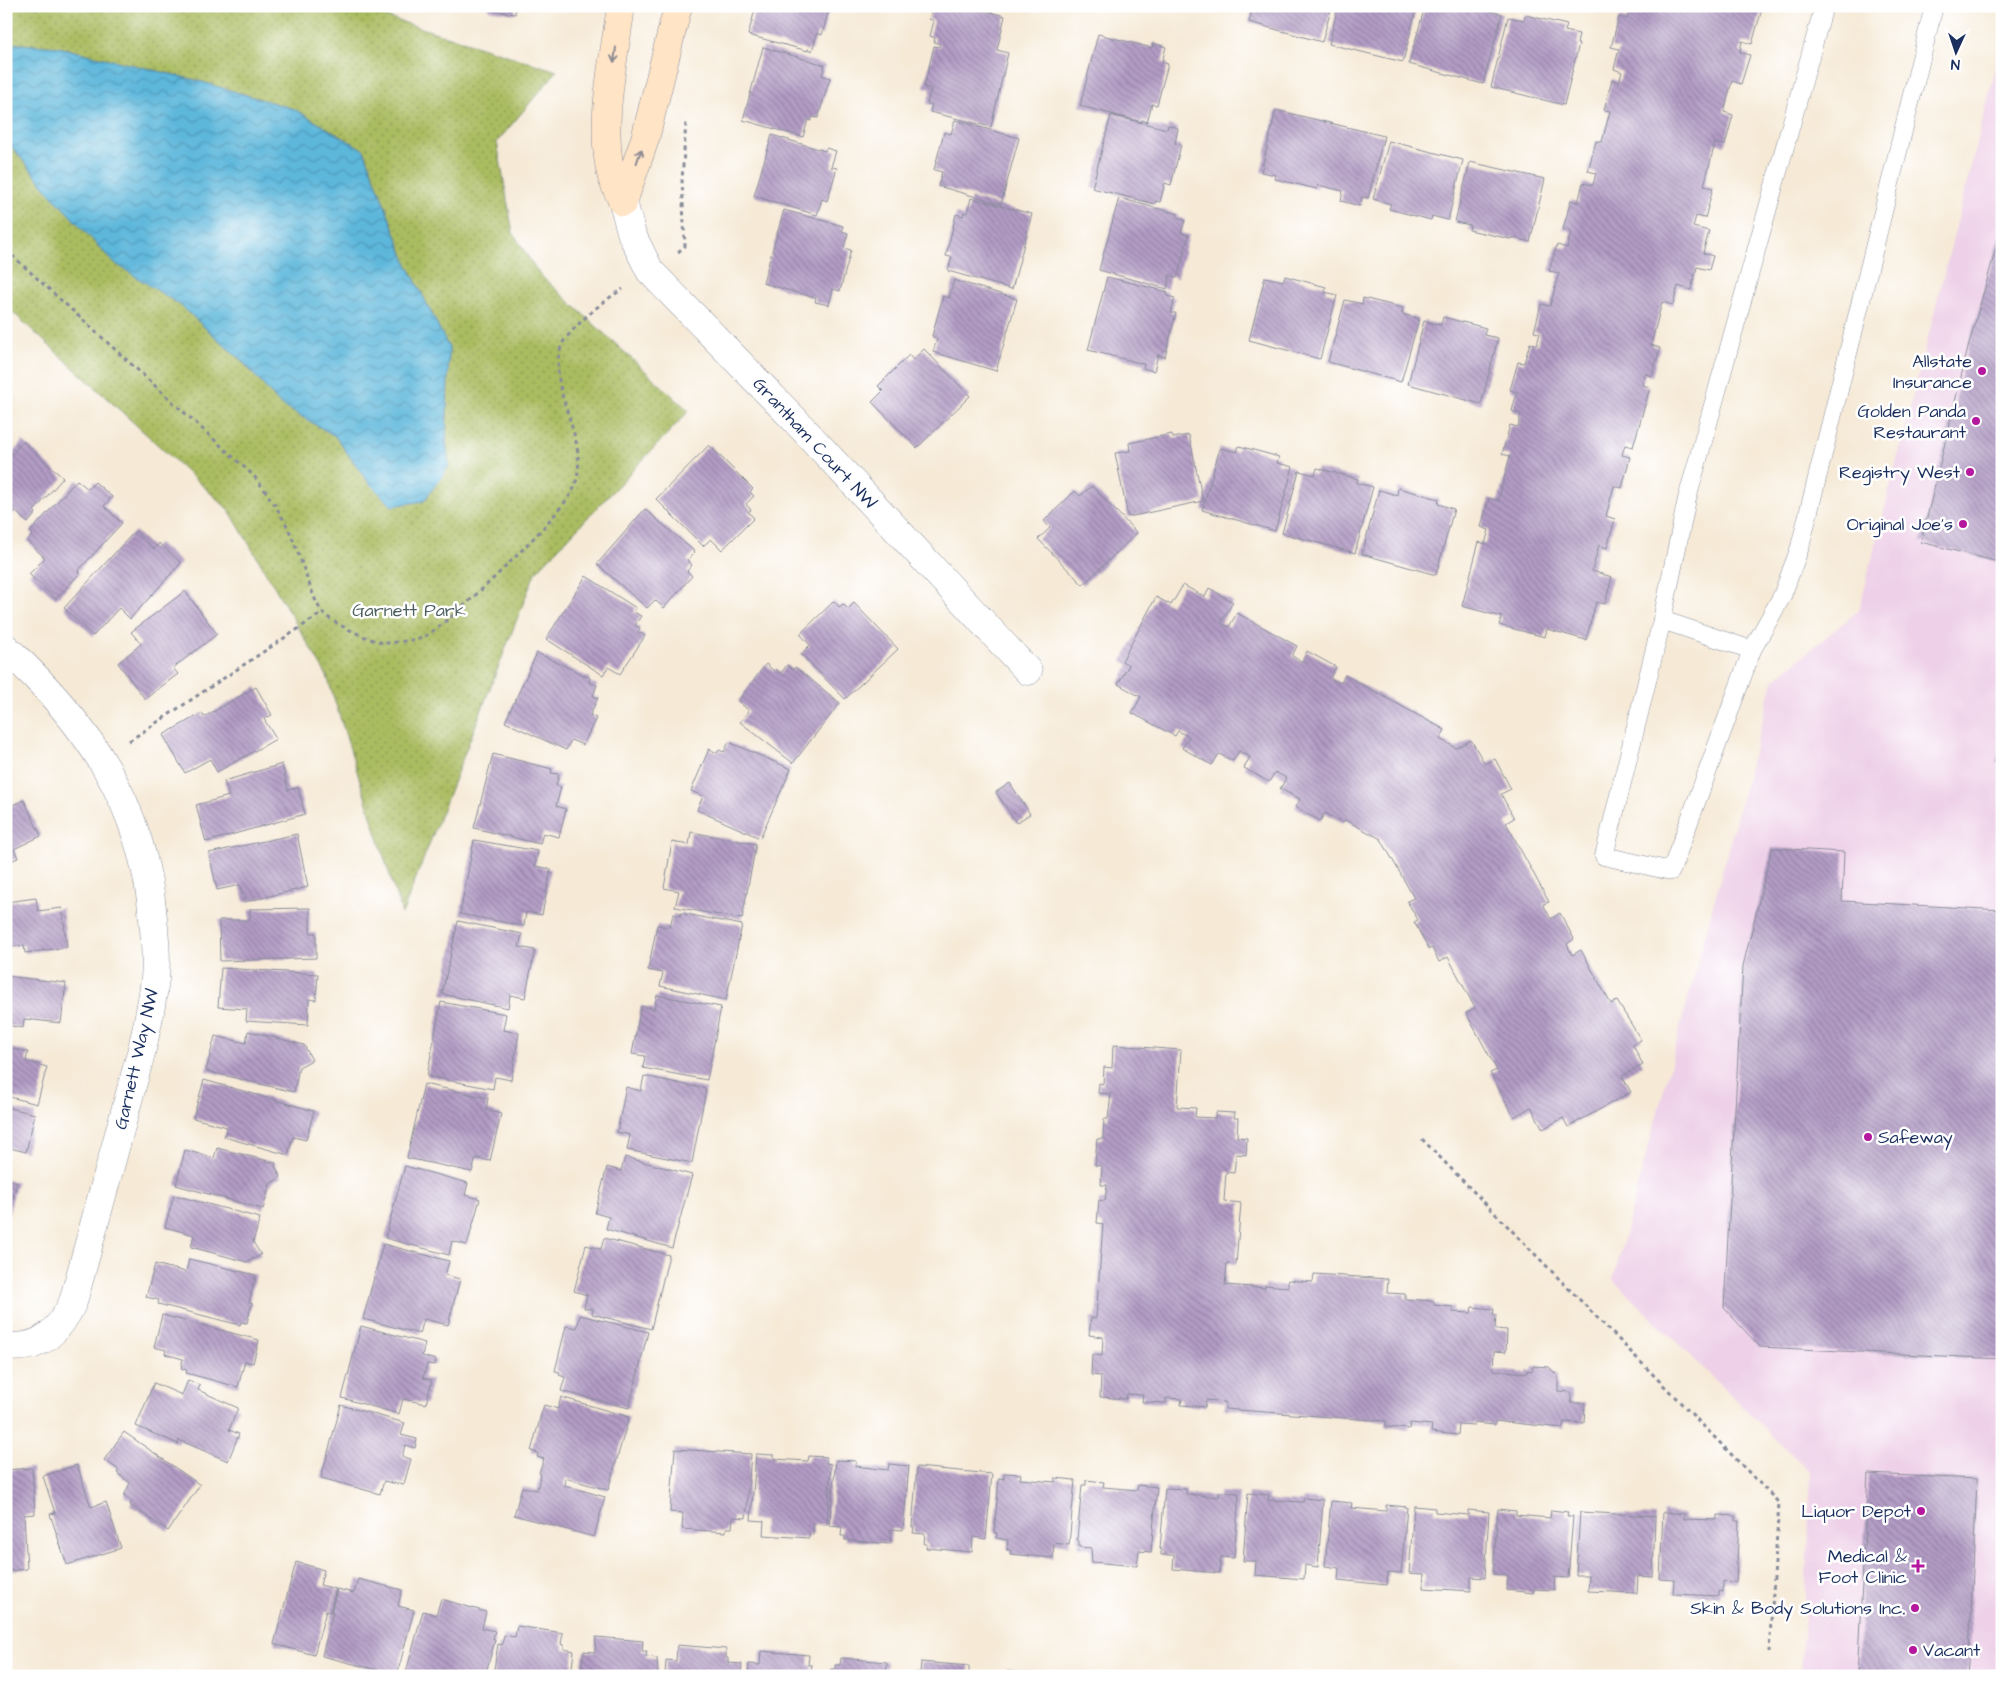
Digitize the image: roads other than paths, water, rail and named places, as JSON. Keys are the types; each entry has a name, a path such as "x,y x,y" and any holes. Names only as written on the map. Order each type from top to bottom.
{"street":[{"name":"Grantham Court NW","path":"621,6 606,124 607,153 612,179 623,202 632,235 650,272 793,418 1028,671"},
{"path":"623,202 645,139 678,6"},
{"name":"Garnett Way NW","path":"6,648 45,686 78,725 102,760 126,807 137,833 145,864 152,903 155,943 155,977 150,1014 73,1302 57,1329 39,1342 12,1347 6,1346"}],"lane":[{"path":"1824,6 1687,498 1662,620 1604,856 1671,871 1752,650 1782,596 1800,546 1934,6"},
{"path":"1662,620 1752,650"}],"water":[{"path":"6,43 58,47 195,80 294,109 364,150 406,262 449,348 446,442 449,466 424,501 392,506 369,483 335,436 280,404 242,361 180,305 113,262 55,199 6,140"}],"place":[{"name":"Allstate Insurance","path":"1982,371"},
{"name":"Golden Panda Restaurant","path":"1976,421"},
{"name":"Registry West","path":"1970,472"},
{"name":"Original Joe's","path":"1963,524"},
{"name":"Safeway","path":"1868,1137"},
{"name":"Liquor Depot","path":"1921,1511"},
{"name":"Medical & Foot Clinic","path":"1918,1566"},
{"name":"Skin & Body Solutions Inc.","path":"1915,1608"},
{"name":"Vacant","path":"1913,1650"}],"park label":[{"name":"Garnett Park","path":"409,610"}]}
